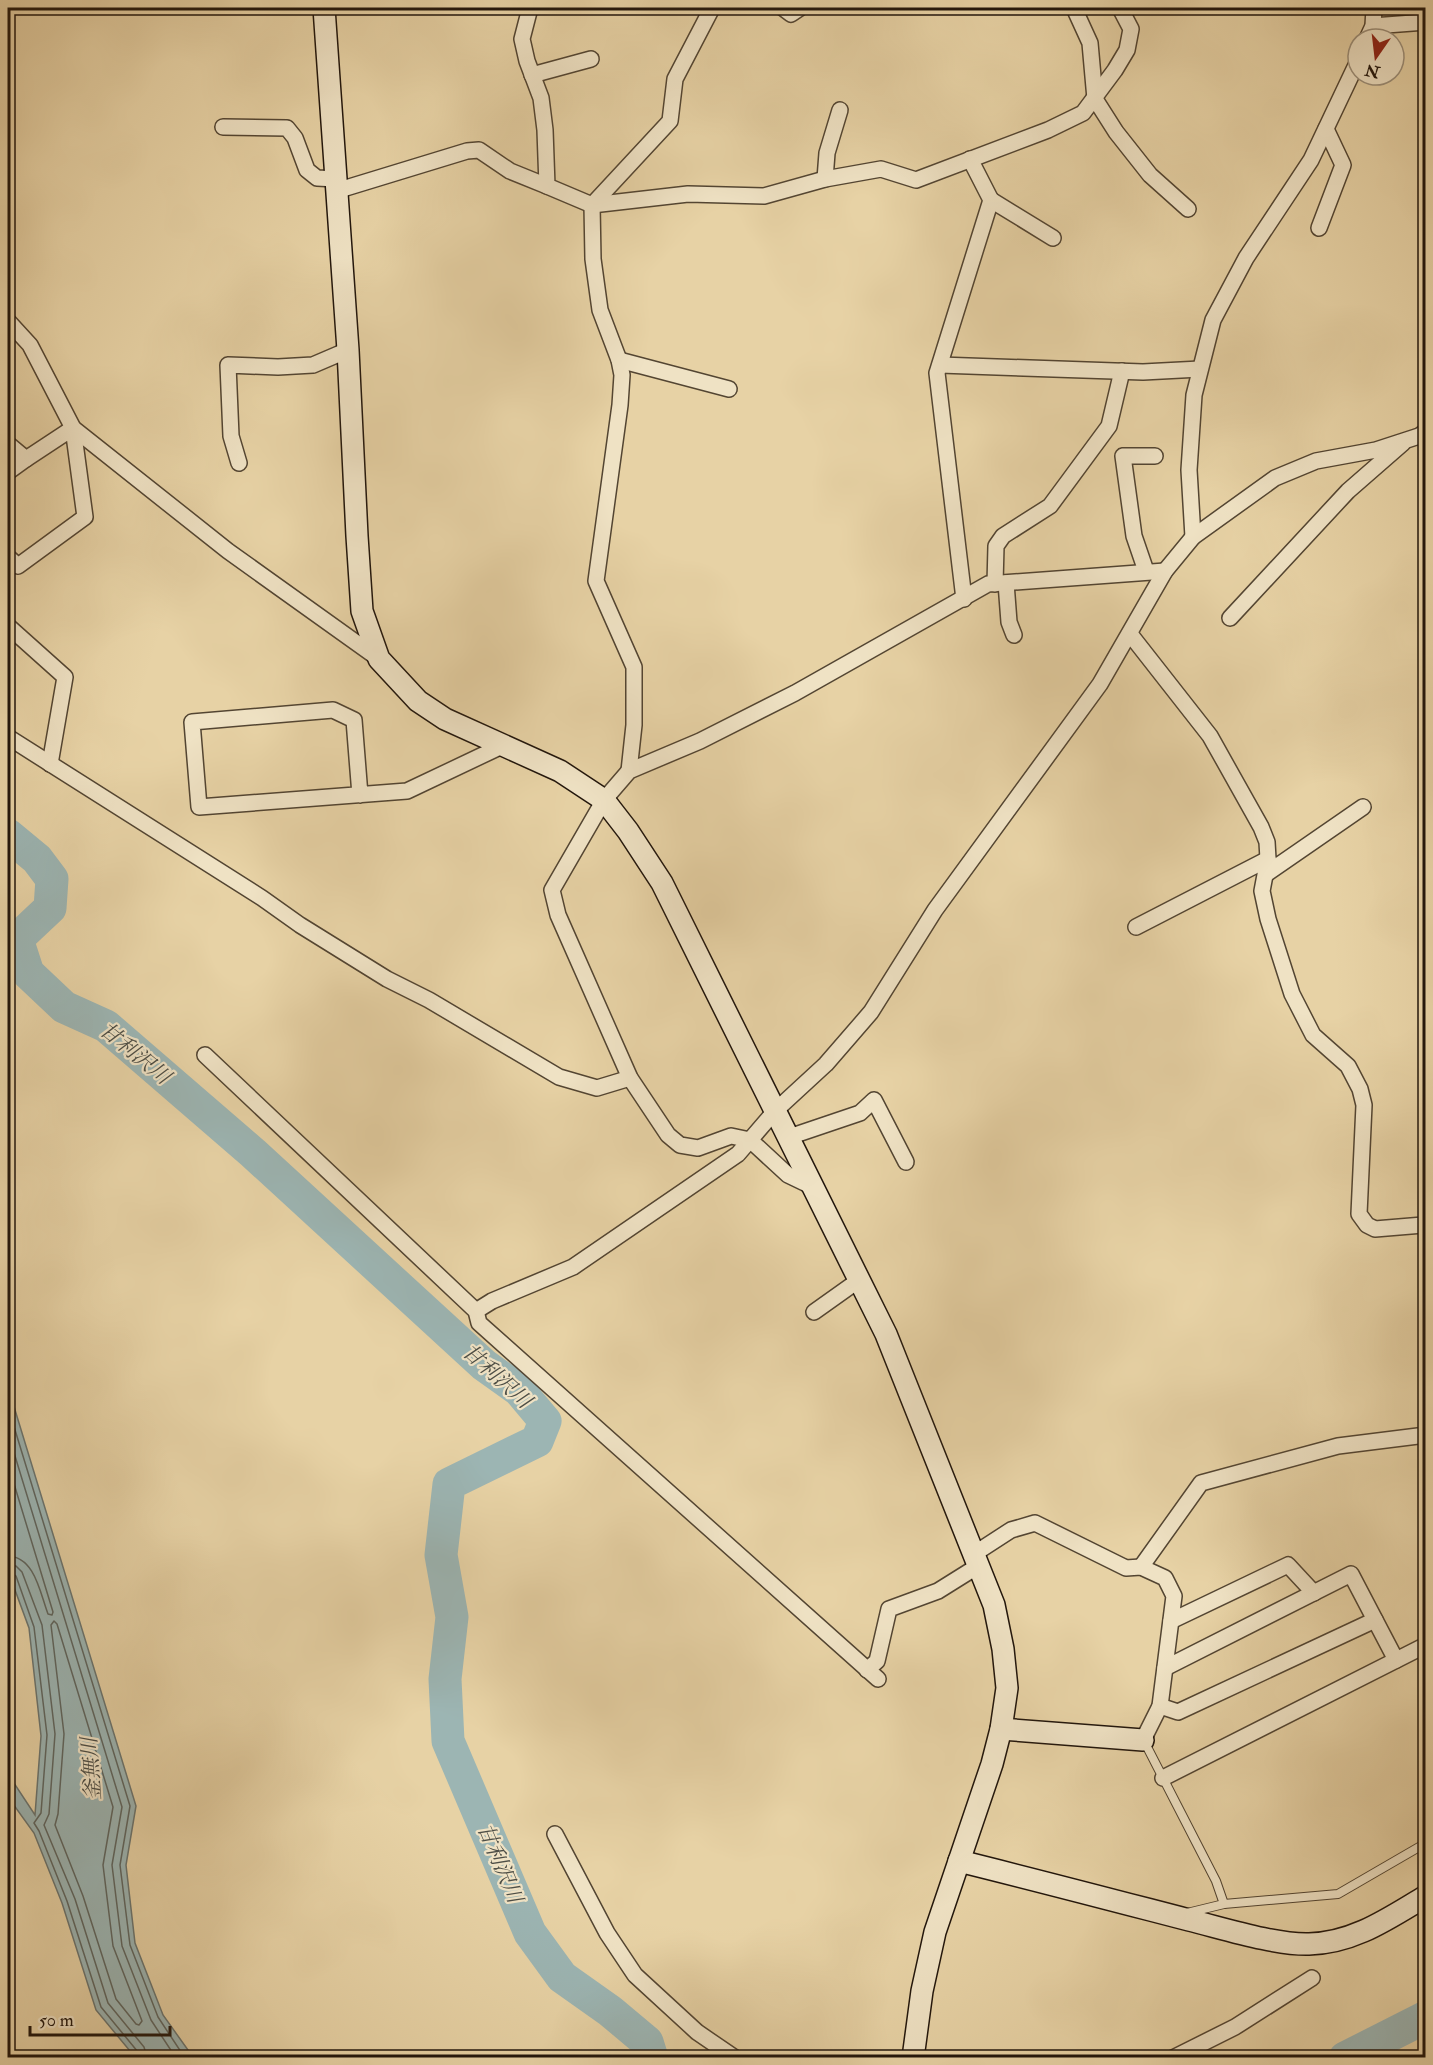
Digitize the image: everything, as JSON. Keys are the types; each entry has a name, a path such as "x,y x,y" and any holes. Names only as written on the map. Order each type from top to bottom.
{"street":[{"path":"324,8 348,351 362,610 379,659"},
{"path":"530,8 522,39 541,98 545,130 547,186"},
{"path":"629,771 634,725 634,667 596,581 622,375 619,360 600,310 593,259 592,205 670,121 675,79 712,8"},
{"path":"783,8 791,14 800,8"},
{"path":"1074,8 1090,43 1095,99 1116,132 1150,176 1188,209"},
{"path":"223,127 287,129 295,138 307,170 318,178 336,185 467,151 479,150 510,171 592,205 688,194 764,196 825,179 880,169 915,180 1048,130 1083,113 1095,99 1127,50 1131,29 1120,8"},
{"path":"1371,27 1374,8"},
{"path":"1400,27 1425,22"},
{"path":"532,75 591,58"},
{"path":"1193,537 1190,470 1194,395 1213,320 1246,258 1311,160 1346,86"},
{"path":"825,179 827,153 840,110"},
{"path":"1319,228 1343,165 1326,129"},
{"path":"970,159 992,200 1053,238"},
{"path":"964,598 937,373 992,200"},
{"path":"8,321 30,345 74,428 85,517 18,566 8,557"},
{"path":"239,463 231,436 228,364 278,367 313,364 348,351"},
{"path":"619,360 729,389"},
{"path":"939,365 1122,371 1200,369"},
{"path":"1014,635 1000,583 996,546 1003,536 1050,506 1109,426 1122,371"},
{"path":"8,472 74,428"},
{"path":"74,428 228,551 379,659 418,701 445,719 560,771 604,800 628,831 662,883 886,1334 994,1605 1004,1649 1007,1688 1001,1729 992,1764 935,1932 922,1991 913,2058"},
{"path":"476,1311 492,1301 573,1267 738,1154 776,1111 826,1065 871,1012 935,910 1100,684 1166,571 1193,537 1275,478 1316,462 1376,450 1408,440 1425,431"},
{"path":"1230,618 1348,491 1408,440"},
{"path":"8,444 26,459"},
{"path":"1146,571 1134,536 1123,456 1155,456"},
{"path":"813,1186 788,1175 750,1140 731,1136 698,1148 680,1145 668,1134 630,1078 558,915 552,890 604,800 629,771 700,741 795,693 988,584 1166,571"},
{"path":"8,626 65,677 50,764"},
{"path":"1130,634 1209,736 1261,827 1267,842 1267,866 1262,891 1268,919 1292,994 1313,1035 1348,1066 1360,1089 1364,1105 1359,1214 1367,1225 1375,1229 1425,1226"},
{"path":"360,795 354,720 333,710 192,722 199,807 360,795 406,791 504,745"},
{"path":"8,737 387,979 429,1000 560,1077 597,1088 630,1078"},
{"path":"1136,927 1267,866 1363,807"},
{"path":"205,1055 476,1311 479,1323 873,1675 890,1609 938,1591 1011,1530 1035,1523 1126,1568 1141,1567 1165,1578 1174,1596 1160,1706 1143,1740 1001,1729"},
{"path":"789,1137 860,1113 874,1100 906,1162"},
{"path":"814,1312 860,1280"},
{"path":"1141,1567 1201,1483 1338,1446 1425,1435"},
{"path":"1171,1621 1288,1565 1314,1593"},
{"path":"1165,1668 1351,1574 1396,1660"},
{"path":"1160,1706 1178,1712 1375,1620"},
{"path":"1162,1778 1425,1645"},
{"path":"555,1834 607,1934 635,1975 697,2032 735,2058"},
{"path":"959,1861 1259,1937 1309,1944 1342,1939 1372,1929 1425,1896"},
{"path":"1173,2058 1235,2027 1312,1978"}],"lane":[{"path":"1143,1740 1216,1881 1224,1904"},
{"path":"1174,1916 1224,1904 1338,1894 1425,1843"}],"water":[{"name":"釜無川","path":"8,1387 136,1806 126,1865 135,1943 163,2015 193,2057 135,2057 96,2010 62,1903 34,1833 8,1797 8,1774 35,1815 41,1736 29,1628 8,1571"}],"waterway":[{"name":"甘利沢川","path":"8,835 37,859 52,879 50,908 17,939 28,973 64,1007 106,1026 253,1153 484,1365 519,1390 545,1421 537,1441 449,1484 441,1555 452,1617 445,1679 448,1741 530,1933 562,1977 610,2011 647,2042 652,2058"},
{"name":"甘利沢川","path":"1345,2058 1426,2017"}]}
